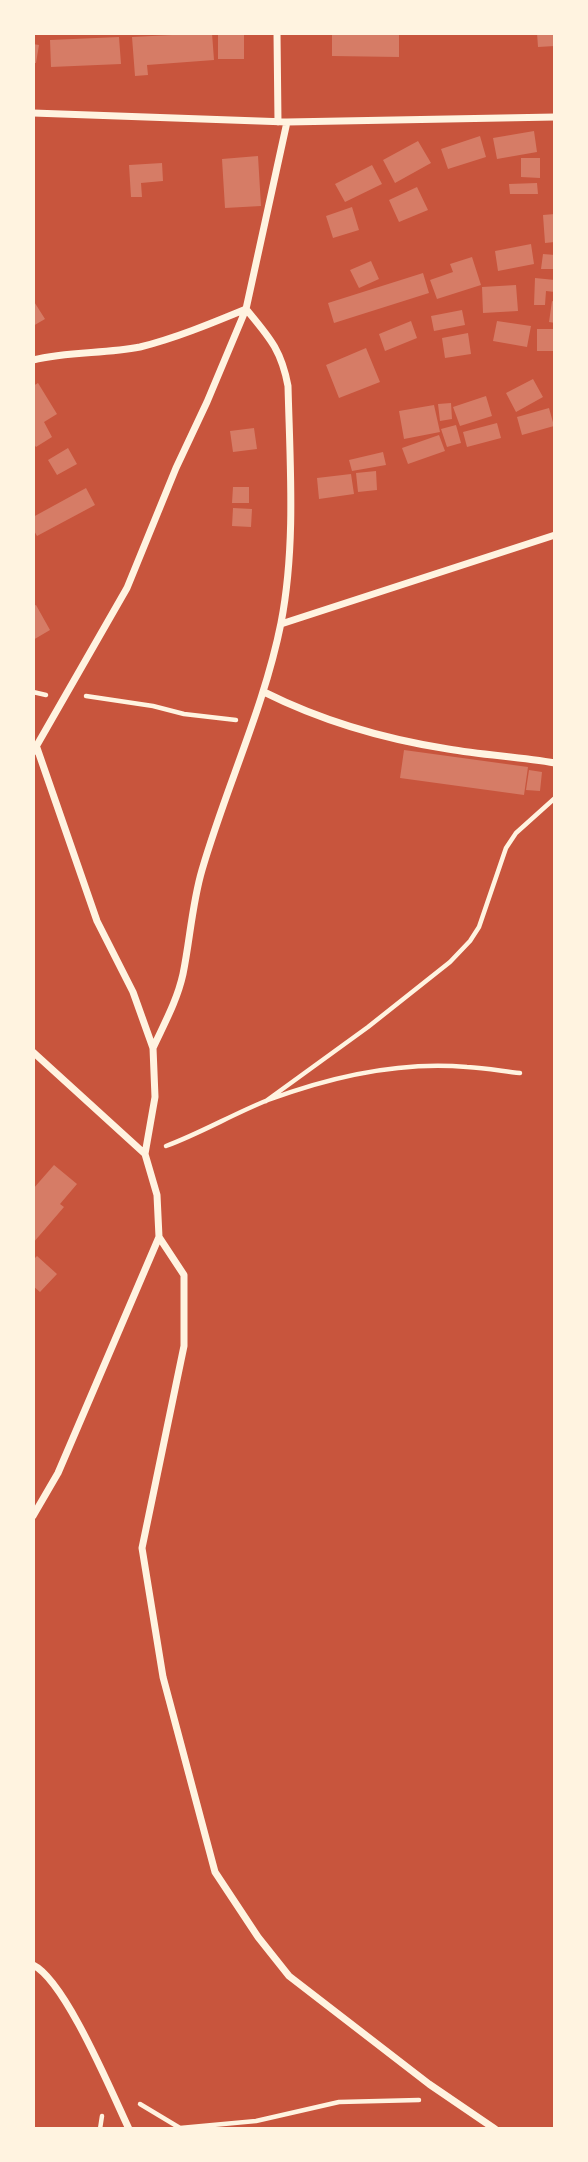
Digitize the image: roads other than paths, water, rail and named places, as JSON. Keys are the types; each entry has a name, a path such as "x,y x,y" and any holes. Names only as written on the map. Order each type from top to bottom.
{"street":[{"path":"33,1516 58,1474 159,1237 157,1195 145,1154 155,1097 153,1048 133,992 97,921 35,750 127,588 246,309 282,122 277,33"},
{"path":"33,113 282,122 555,117"},
{"path":"33,360 57,353 98,352 139,346 246,309"},
{"path":"153,1048 174,1004 183,974 201,874 222,806 264,692 289,578 288,386 284,365 274,342 246,309"},
{"path":"281,624 555,535"},
{"path":"264,692 334,723 387,737 447,749 555,763"},
{"path":"33,1052 145,1154"},
{"path":"159,1237 184,1275 184,1346 142,1548 163,1677 215,1872 258,1937 289,1976 495,2129"},
{"path":"33,1965 42,1969 72,2011 130,2129"}]}
